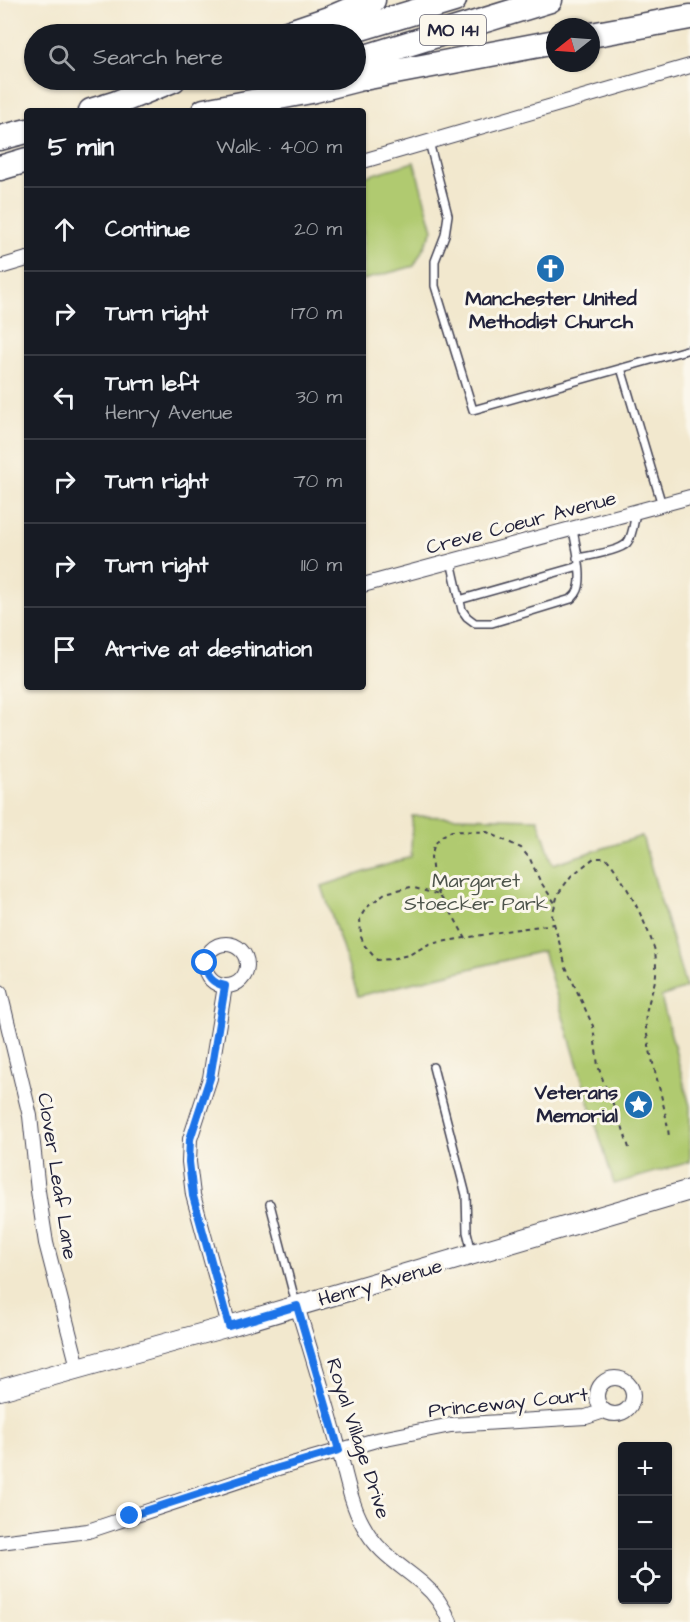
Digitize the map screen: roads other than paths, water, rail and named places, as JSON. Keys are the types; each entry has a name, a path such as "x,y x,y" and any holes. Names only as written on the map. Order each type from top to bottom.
{"highway":[{"path":"313,24 373,0"},
{"name":"MO 141","path":"366,26 454,0"},
{"name":"MO 141","path":"366,57 550,0"},
{"path":"600,33 690,17"},
{"path":"366,78 546,44"},
{"path":"101,108 151,90"},
{"path":"197,108 257,90"},
{"path":"220,108 315,90"},
{"path":"0,138 24,132"},
{"path":"0,168 24,161"}],"street":[{"path":"366,160 690,66"},
{"path":"0,267 24,260"},
{"name":"Creve Coeur Avenue","path":"366,584 690,497"},
{"path":"225,986 210,1078 190,1139 189,1152 193,1196 229,1326"},
{"name":"Clover Leaf Lane","path":"0,992 30,1116 46,1243 78,1367"},
{"name":"Henry Avenue","path":"0,1390 229,1326 690,1190"},
{"name":"Royal Village Drive","path":"297,1306 352,1497 362,1524 379,1549 431,1592 450,1622"},
{"name":"Princeway Court","path":"0,1542 88,1531 278,1468 387,1438 451,1425 586,1417 604,1411"}],"lane":[{"path":"429,142 448,215 445,235 435,261 435,286 473,410 690,349"},
{"path":"621,368 662,505"},
{"path":"459,600 621,547 628,543 636,512"},
{"path":"451,561 462,610 475,623 492,623 571,599 578,592 580,584 573,529"},
{"path":"433,1067 466,1195 467,1232 473,1254"},
{"path":"270,1204 297,1306"}],"place":[{"name":"Manchester United Methodist Church","path":"551,268"},
{"name":"Veterans Memorial","path":"639,1104"}],"park label":[{"name":"Margaret Stoecker Park","path":"476,892"}]}
